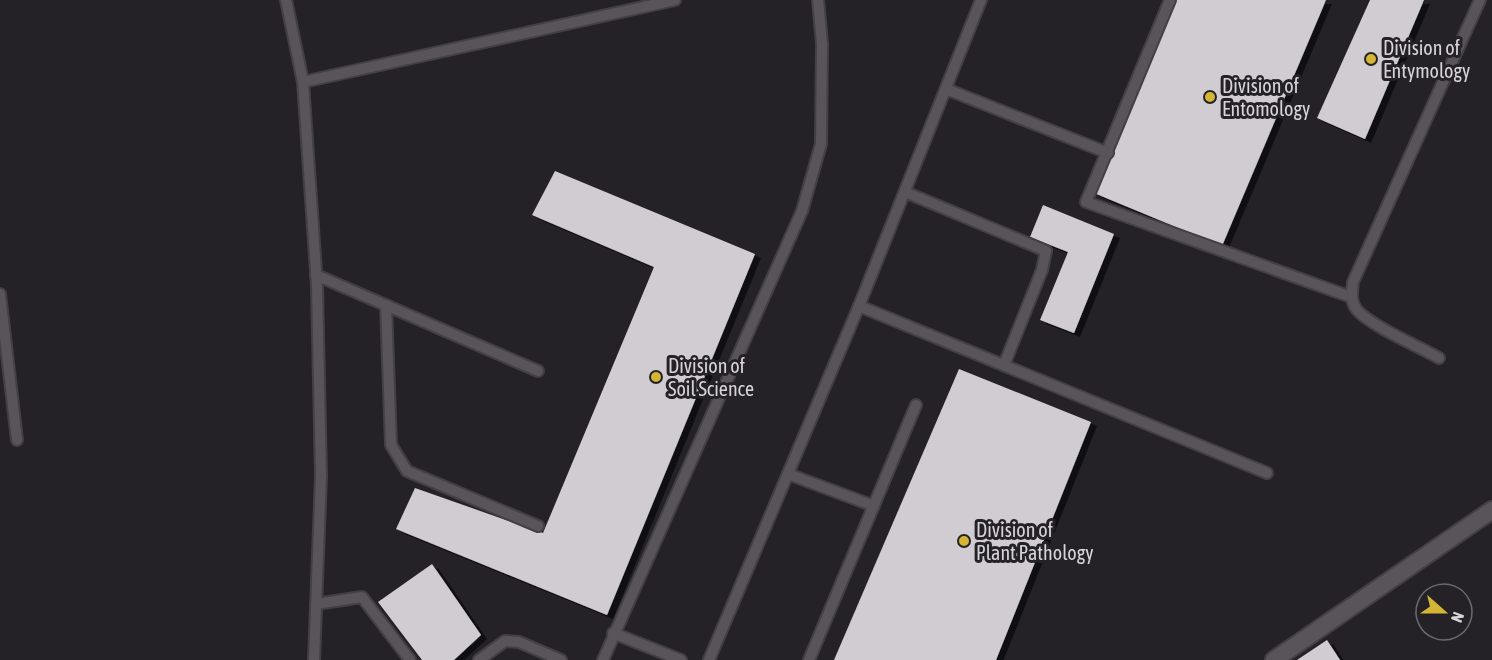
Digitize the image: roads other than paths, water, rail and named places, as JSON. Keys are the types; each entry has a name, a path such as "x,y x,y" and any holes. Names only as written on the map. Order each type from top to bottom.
{"street":[{"path":"1274,660 1492,510"}],"lane":[{"path":"286,0 303,82 316,275 321,476 314,660"},
{"path":"303,82 675,0"},
{"path":"603,660 802,211 821,144 822,44 818,0"},
{"path":"709,660 859,306 981,0"},
{"path":"1170,0 1086,202 1351,297"},
{"path":"1439,358 1370,320 1357,310 1351,297 1353,282 1480,0"},
{"path":"946,89 1108,153"},
{"path":"905,192 1046,251 1042,270 1004,366"},
{"path":"316,275 538,371"},
{"path":"0,294 17,440"},
{"path":"386,305 391,445 408,471 538,526"},
{"path":"859,306 1267,473"},
{"path":"809,660 916,405"},
{"path":"788,474 874,506"},
{"path":"316,604 362,597 410,660"},
{"path":"613,633 681,660"},
{"path":"478,660 505,641 519,642 561,660"}],"place":[{"name":"Division of Entymology","path":"1371,59"},
{"name":"Division of Entomology","path":"1210,97"},
{"name":"Division of Soil Science","path":"656,377"},
{"name":"Division of Plant Pathology","path":"964,541"}]}
